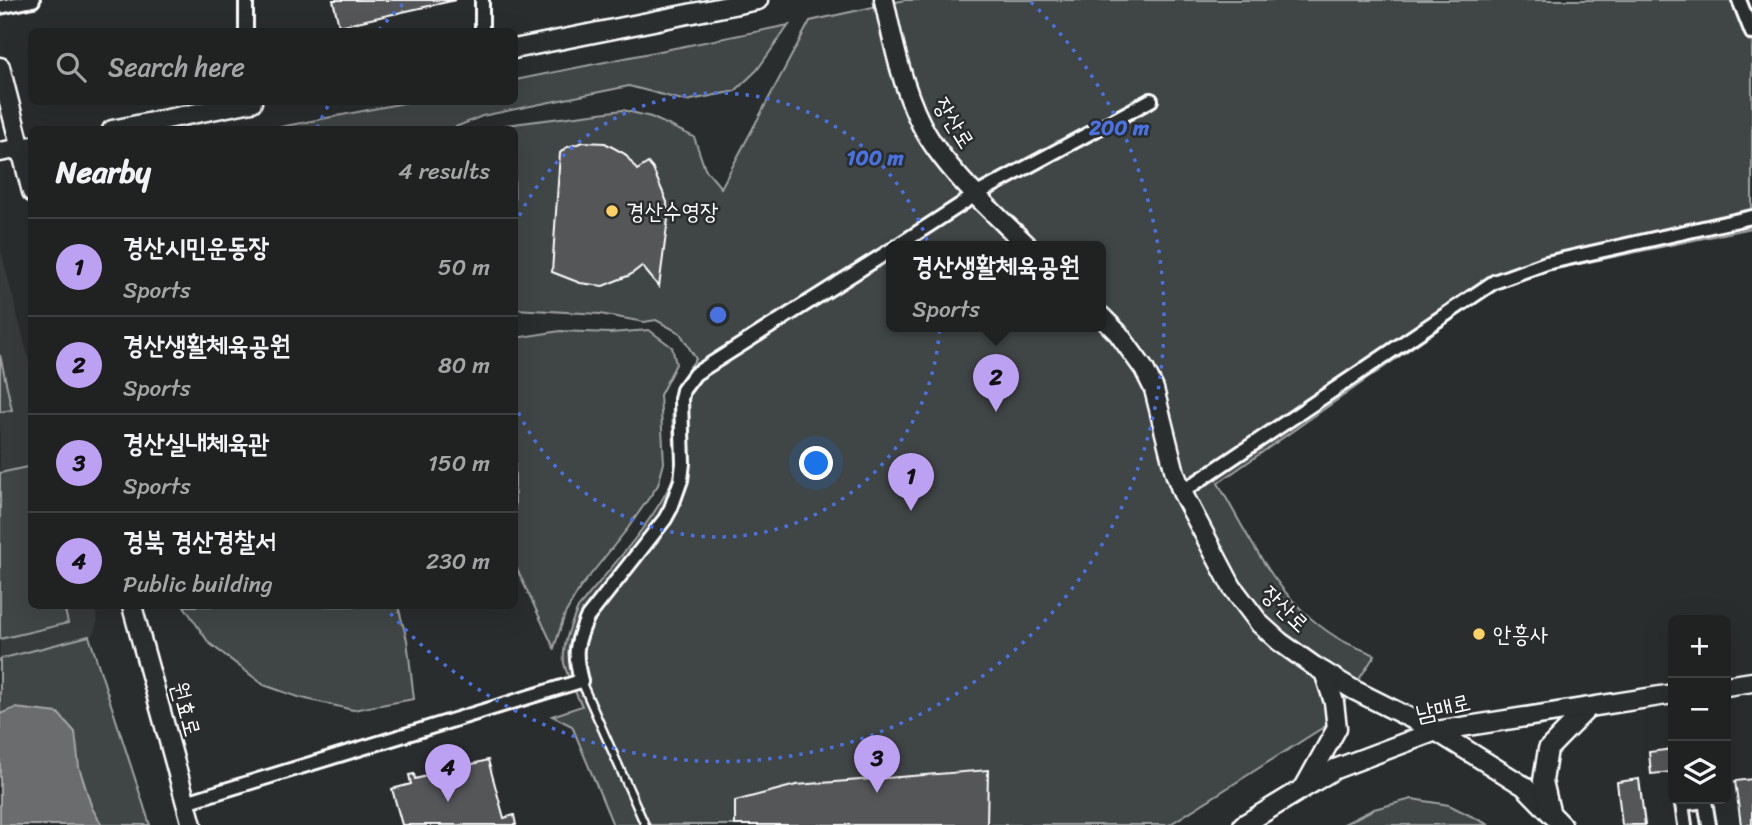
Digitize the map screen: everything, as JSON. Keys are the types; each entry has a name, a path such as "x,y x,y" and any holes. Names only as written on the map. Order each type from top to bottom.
{"street":[{"path":"0,7 33,0"},
{"path":"246,0 246,28"},
{"path":"482,0 482,28"},
{"path":"518,48 730,3 758,0"},
{"name":"장산로","path":"884,0 897,58 920,123 931,141 976,194 1023,241"},
{"path":"1739,0 1752,33"},
{"path":"0,67 25,147 28,166"},
{"path":"905,241 976,194 1151,100"},
{"path":"131,126 233,105"},
{"path":"0,152 25,147"},
{"path":"1182,492 1494,282 1546,263 1752,217"},
{"path":"186,802 581,681 575,657 587,618 665,519 677,493 683,463 681,399 688,383 695,374 886,253"},
{"name":"장산로","path":"1106,321 1132,350 1154,389 1182,492 1243,604 1280,642 1354,690 1436,731 1524,786 1556,818"},
{"name":"원효로","path":"133,609 192,825"},
{"path":"1305,786 1336,728 1334,702 1324,672"},
{"path":"1731,685 1752,682"},
{"name":"남매로","path":"1243,825 1305,786 1359,759 1436,731 1668,695"},
{"path":"1556,818 1543,781 1548,749 1588,708"},
{"path":"1685,825 1682,804 1705,801 1709,825"}],"lane":[{"path":"581,681 645,825"}],"shaded area":[{"path":"905,0 1748,0 1752,11 1752,228 1537,273 1492,292 1218,483 1267,568 1298,606 1336,637 1375,655 1330,723 1169,825 613,825 572,726 552,716 582,706 564,663 568,635 578,608 647,523 669,487 676,465 674,398 681,380 696,359 680,333 656,320 644,322 600,314 518,309 518,126 505,126 623,110 651,117 694,137 705,169 721,188 810,21"},
{"path":"789,25 757,70 735,91 686,101 629,86 482,116 458,126 285,126 394,105 518,105 518,79"},
{"path":"0,247 28,356 28,609 95,609 98,621 93,635 0,659"},
{"path":"649,330 672,347 676,364 660,395 664,463 658,485 580,588 565,614 554,648 518,571 518,338 560,331 610,333"},
{"path":"0,355 12,410 0,412"},
{"path":"28,467 28,609 65,609 68,623 0,639 0,473"},
{"path":"186,609 399,609 407,640 414,699 353,710 298,697 264,685 209,643"},
{"path":"89,636 150,825 0,825 0,659"},
{"path":"15,708 58,713 75,732 79,767 92,808 102,825 0,825 0,714"},
{"path":"1412,799 1449,805 1489,825 1342,825 1374,809"}],"building":[{"path":"333,0 456,0 339,26"},
{"name":"경산수영장","path":"583,142 605,143 625,154 637,170 648,163 653,169 667,202 668,219 659,287 642,266 630,275 603,286 580,283 552,272 560,153 565,148"},
{"path":"1668,750 1668,772 1651,774 1649,752"},
{"path":"488,760 504,818 514,815 516,825 402,825 392,789 411,784 409,775 414,774 415,779"},
{"path":"988,770 987,825 735,825 735,801 796,785"},
{"path":"1639,779 1645,825 1622,825 1617,782"},
{"path":"1752,779 1752,825 1741,825 1735,781"}],"place":[{"name":"경산수영장","path":"612,211"},
{"name":"경산생활체육공원","path":"996,412"},
{"name":"경산시민운동장","path":"911,511"},
{"name":"안흥사","path":"1479,634"},
{"name":"경산실내체육관","path":"877,793"},
{"name":"경북 경산경찰서","path":"448,802"}]}
